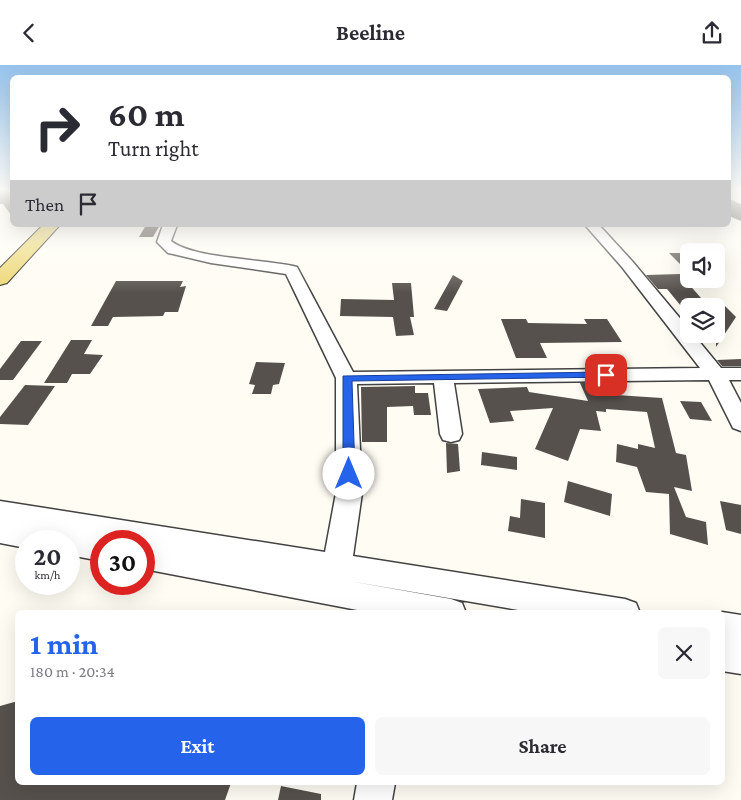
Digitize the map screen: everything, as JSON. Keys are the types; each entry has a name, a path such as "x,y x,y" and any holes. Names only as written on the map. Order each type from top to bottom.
{"main road":[{"path":"4,271 50,227"}],"street":[{"path":"169,227 164,242 173,251 211,259 292,269 346,378 348,402 348,493 336,578"},
{"path":"594,227 716,375 741,423"},
{"path":"346,378 741,374"},
{"path":"442,377 451,434"},
{"path":"0,511 336,578 413,609"},
{"path":"0,532 15,534"},
{"path":"155,558 336,578 417,581 606,610"},
{"path":"725,627 741,630"},
{"path":"725,655 741,658"},
{"path":"373,800 376,785"}],"building":[{"path":"145,227 159,227 153,237 139,237"},
{"path":"669,253 680,253 680,264"},
{"path":"680,274 680,288 692,288 701,298 680,298 680,305 667,289 658,289 646,275"},
{"path":"453,275 463,281 447,311 434,309"},
{"path":"116,281 183,281 180,287 186,286 178,312 165,312 163,316 113,317 108,326 91,326"},
{"path":"392,283 411,283 414,317 410,317 414,335 396,336 393,317 340,316 341,299 394,300"},
{"path":"725,306 736,317 725,334"},
{"path":"501,319 526,319 528,323 587,324 584,319 607,319 622,342 540,343 547,358 516,358"},
{"path":"71,340 92,340 84,354 103,355 90,374 72,374 67,383 44,383"},
{"path":"21,341 42,341 13,380 0,380 0,369"},
{"path":"741,359 741,366 722,366 717,360"},
{"path":"256,362 285,363 279,384 273,385 271,394 252,394 255,385 249,384"},
{"path":"580,383 610,383 616,395 662,398 676,453 686,455 692,491 674,487 686,517 706,522 708,545 670,534 669,494 646,492 637,467 616,462 617,444 638,449 638,444 655,448 647,412 606,409 606,412 596,411 601,431 580,429 568,461 535,449 553,408 510,411 514,421 490,423 478,389 527,387 529,392 588,401"},
{"path":"25,385 55,386 28,425 0,424 0,417"},
{"path":"415,386 415,393 428,393 431,415 414,415 413,406 387,407 387,442 362,442 361,387"},
{"path":"680,401 701,402 712,421 690,419"},
{"path":"446,443 458,444 460,471 447,473"},
{"path":"482,452 517,457 517,470 481,465"},
{"path":"568,481 612,494 610,516 564,502"},
{"path":"521,499 545,503 545,538 508,531 510,516 520,518"},
{"path":"720,501 741,505 741,534 726,530"},
{"path":"15,702 15,785 230,785 225,800 0,800 0,706"},
{"path":"281,786 321,794 321,800 278,800"}],"route":[{"path":"349,474 346,378 606,375"}]}
